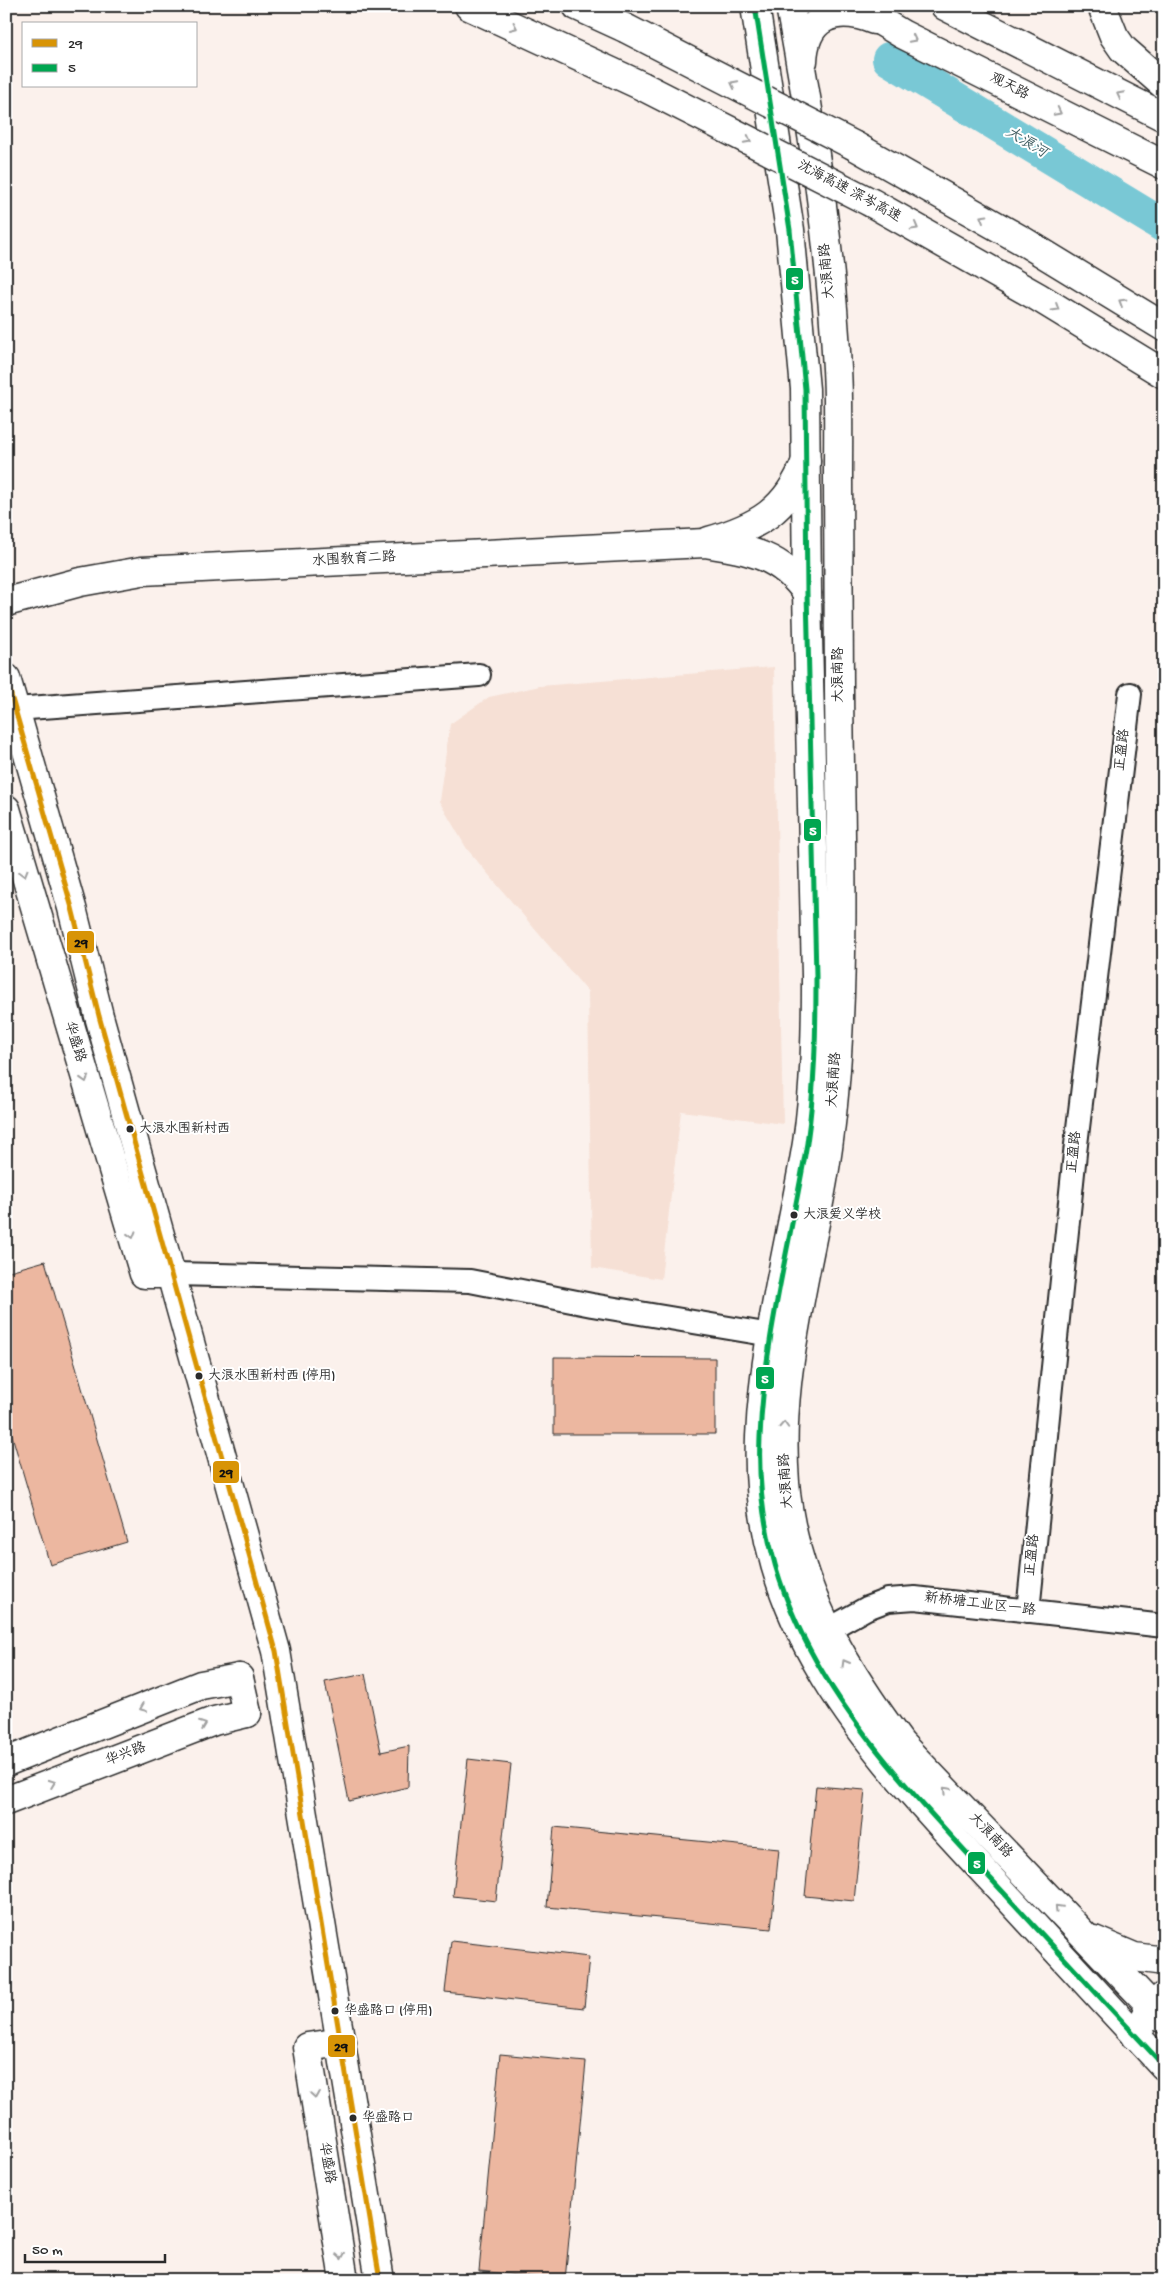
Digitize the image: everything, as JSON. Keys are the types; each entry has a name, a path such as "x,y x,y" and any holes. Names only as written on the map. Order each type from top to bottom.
{"main road":[{"name":"沈海高速 深岑高速","path":"470,6 642,86 872,203 1038,297 1164,374"},
{"path":"577,6 625,28 855,146 1023,241 1164,327"},
{"path":"739,6 750,28 765,73"},
{"name":"大浪南路","path":"755,6 790,230 805,389 806,593 816,1033 807,1140 771,1335 760,1437 760,1476 764,1520 774,1565 788,1605 865,1695 901,1744 1080,1931 1161,2011"},
{"name":"大浪南路","path":"790,6 824,225 837,378 842,992 834,1107 828,1151 799,1305 786,1394 784,1474 788,1513 796,1549 810,1594 816,1636 849,1716 882,1759 1164,2066"},
{"name":"观天路","path":"855,6 884,23 1164,165"},
{"path":"945,6 1164,117"},
{"path":"1102,6 1114,36 1123,49 1164,86"},
{"path":"802,75 806,39 813,26 820,19 834,14 851,14 884,23"},
{"path":"800,341 834,339"},
{"path":"705,543 742,531 760,521 787,496 806,461"},
{"path":"705,543 738,548 768,558 790,572 806,593"},
{"name":"水围教育二路","path":"6,602 80,582 142,571 705,543"},
{"path":"6,678 72,908 99,1016 173,1274 276,1651 380,2280"},
{"name":"华盛路","path":"6,809 144,1274 173,1274"},
{"name":"华兴路","path":"6,1762 201,1685 239,1678 247,1713 214,1721 6,1801"},
{"path":"1080,1931 1100,1944 1126,1954 1164,1961"},
{"path":"1135,2036 1161,2011"},
{"name":"华盛路","path":"342,2042 307,2047 344,2280"}],"street":[{"path":"15,709 479,675"},
{"name":"正盈路","path":"1028,1611 1075,1153 1130,694"},
{"path":"173,1274 470,1281 592,1305 771,1335"},
{"name":"新桥塘工业区一路","path":"816,1636 867,1608 888,1600 915,1598 1164,1626"}],"shaded area":[{"path":"774,667 783,1124 681,1111 661,1279 592,1268 588,992 467,849 439,801 450,724 489,697 540,686"}],"building":[{"path":"45,1261 127,1542 50,1565 6,1415 6,1272"},
{"path":"554,1357 715,1358 715,1434 554,1434"},
{"path":"365,1674 381,1752 409,1746 408,1787 349,1801 325,1682"},
{"path":"468,1759 511,1764 496,1901 453,1896"},
{"path":"816,1786 865,1790 854,1901 805,1896"},
{"path":"554,1827 779,1849 771,1929 547,1907"},
{"path":"451,1941 589,1957 584,2008 445,1992"},
{"path":"500,2054 586,2062 565,2280 479,2271"}],"waterway":[{"name":"大浪河","path":"889,59 1164,226"}],"transit line":[{"name":"5","path":"755,6 790,230 805,389 807,593 816,976 816,1018 810,1122 801,1180 772,1326 763,1400 760,1437 763,1505 776,1568 798,1626 828,1681 864,1733 904,1783 947,1831 1164,2066"},
{"name":"29","path":"6,678 72,908 99,1016 276,1651 380,2280"}],"place":[{"name":"大浪水围新村西","path":"130,1129"},
{"name":"大浪爱义学校","path":"794,1215"},
{"name":"大浪水围新村西 (停用)","path":"199,1376"},
{"name":"华盛路口 (停用)","path":"335,2011"},
{"name":"华盛路口","path":"353,2118"}]}
